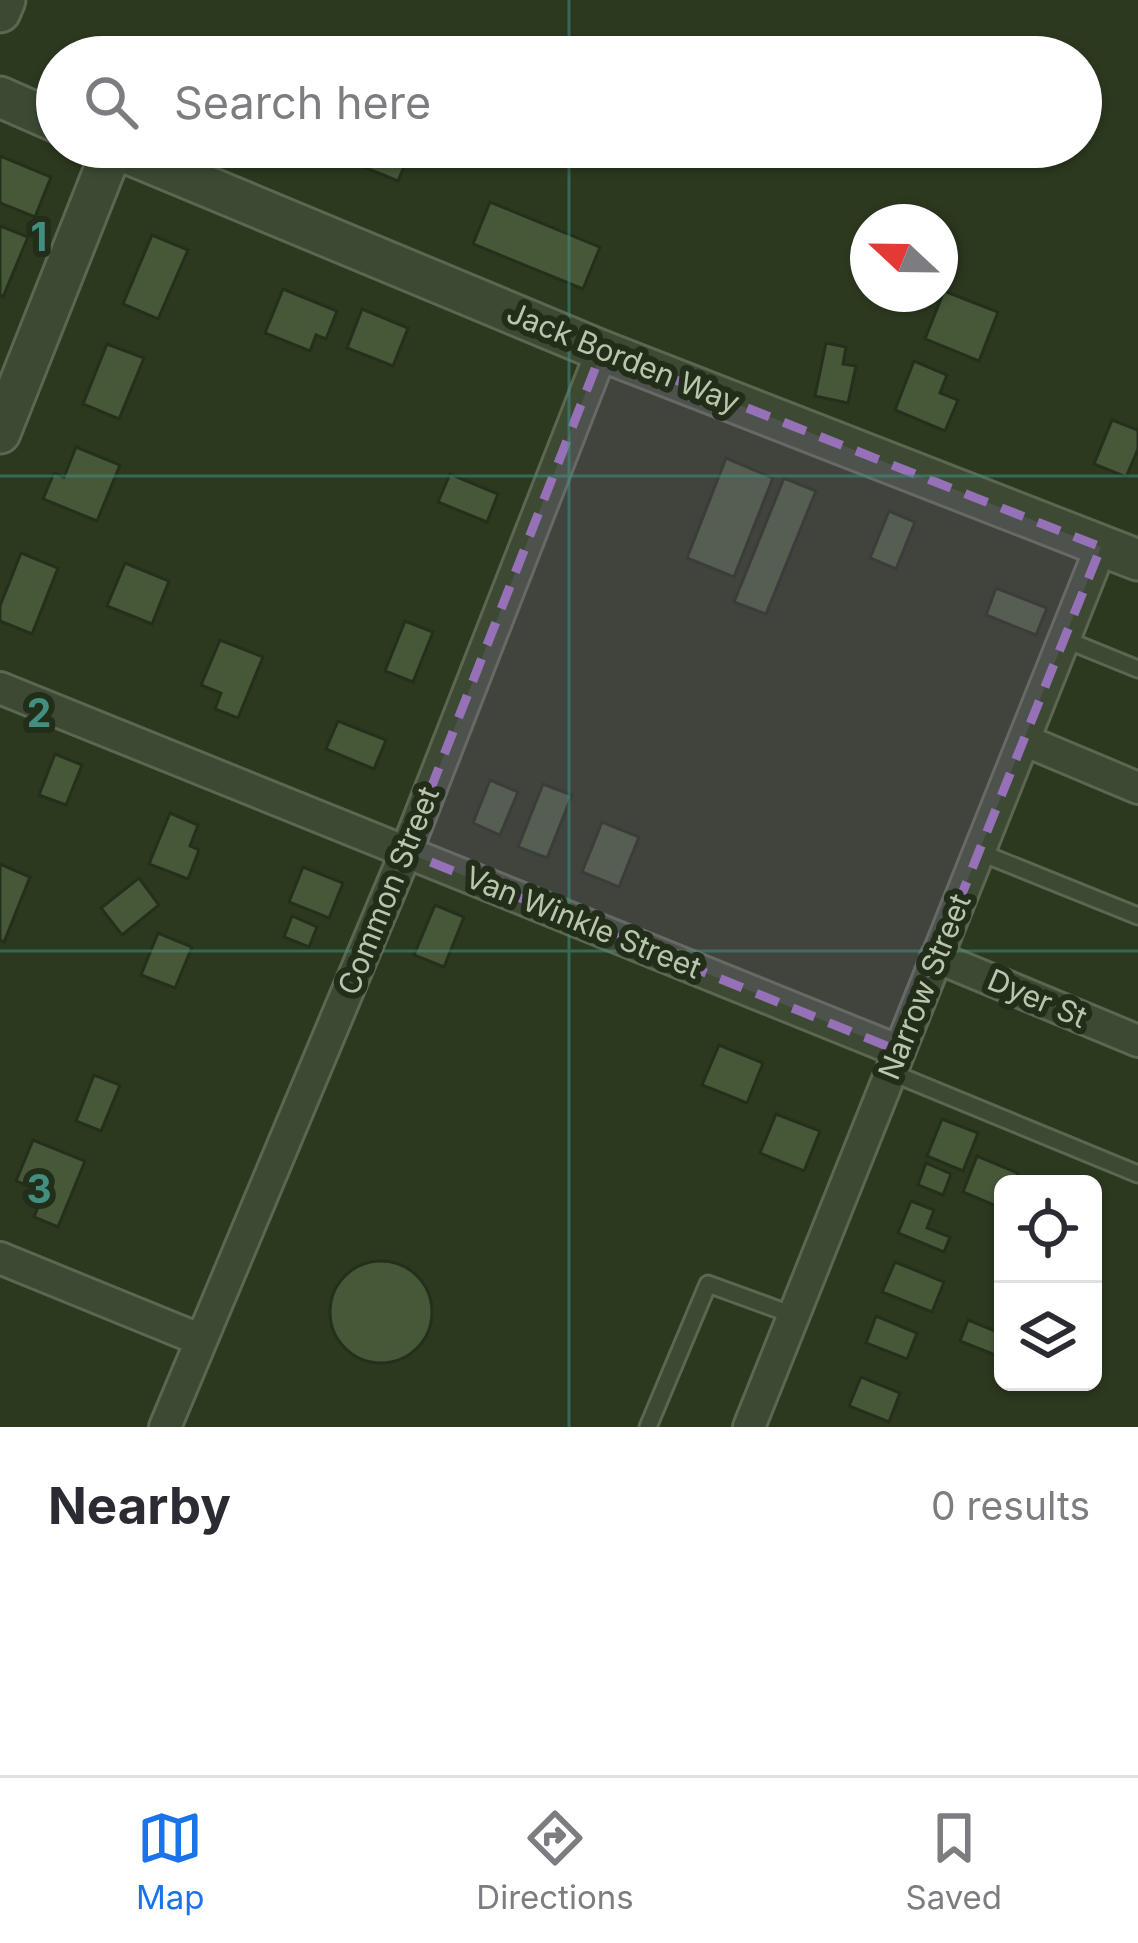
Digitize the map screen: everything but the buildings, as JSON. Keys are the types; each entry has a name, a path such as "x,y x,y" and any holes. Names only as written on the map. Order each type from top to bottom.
{"street":[{"path":"0,12 5,0"},
{"path":"0,97 36,113"},
{"path":"0,433 105,168"},
{"name":"Jack Borden Way","path":"163,168 602,351 1119,554"},
{"name":"Common Street","path":"165,1427 406,852 602,351"},
{"name":"Narrow Street","path":"749,1427 1064,639 1119,554"},
{"name":"Van Winkle Street","path":"0,688 406,852 895,1061"},
{"path":"1024,740 1138,788"},
{"name":"Dyer St","path":"936,957 1138,1041"},
{"path":"0,1258 201,1340"}],"lane":[{"path":"1064,639 1138,669"},
{"path":"979,852 1138,916"},
{"path":"895,1061 1138,1174"},
{"path":"648,1427 708,1284 794,1315"}],"highlighted area":[{"path":"602,351 1101,547 899,1051 406,852"}]}
